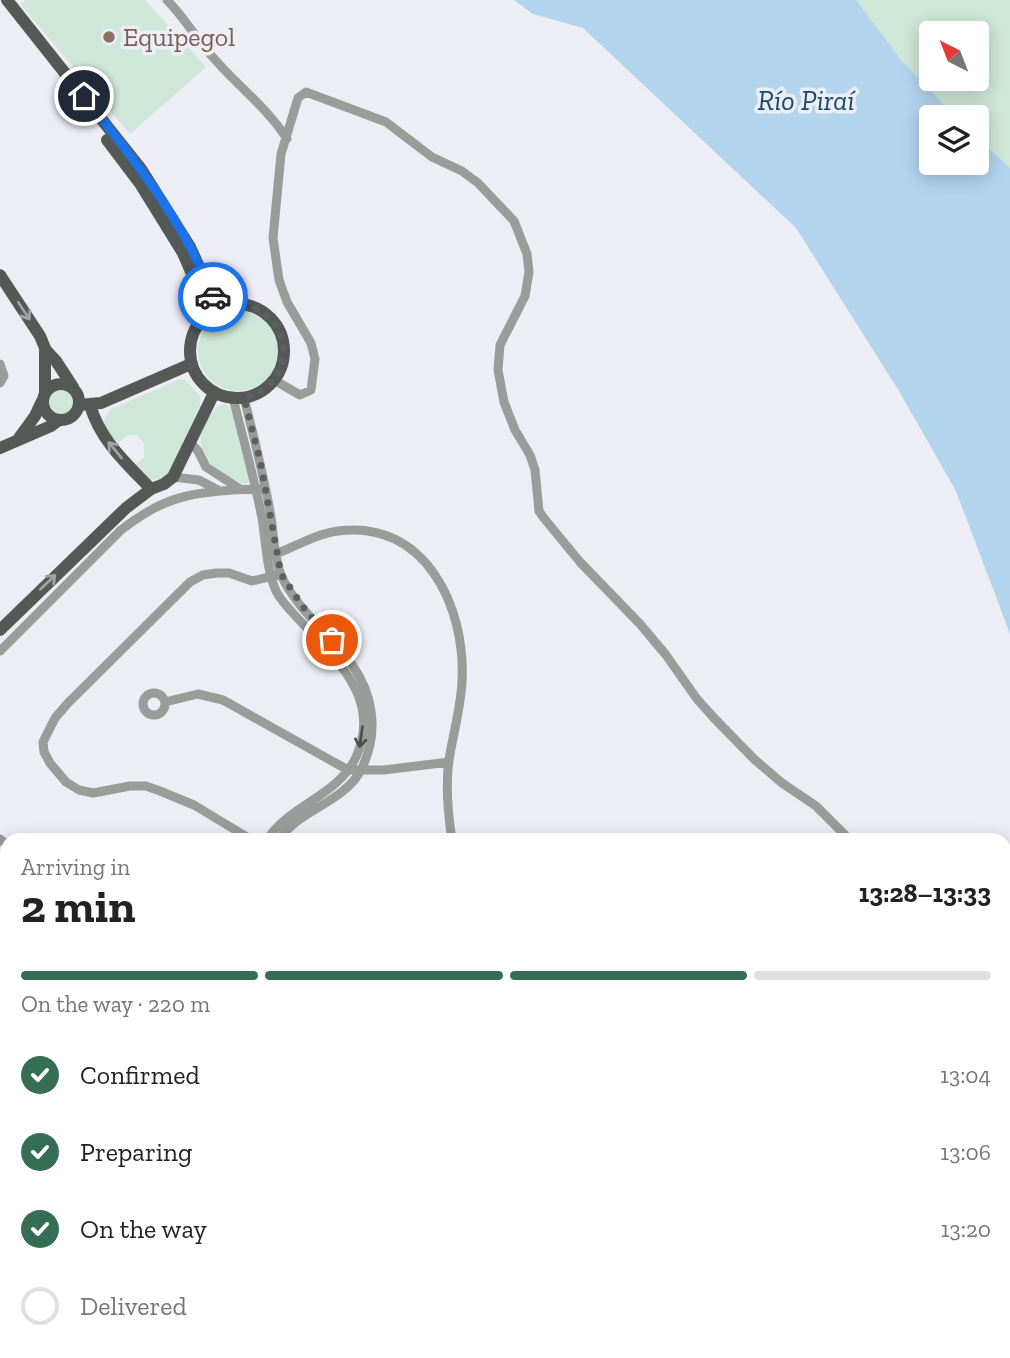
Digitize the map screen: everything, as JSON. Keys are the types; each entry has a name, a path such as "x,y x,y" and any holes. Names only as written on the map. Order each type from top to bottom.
{"main road":[{"path":"7,2 141,169 190,247 214,310"},
{"path":"0,275 45,348 117,454 151,489"},
{"path":"232,304 245,304 270,317 278,328 283,340 281,368 274,380 256,394 239,398 214,393 204,385 191,364 191,341 201,321 214,310 232,304"},
{"path":"45,348 44,396 47,414 59,420"},
{"path":"0,448 71,417 84,405 100,403 191,364"},
{"path":"19,438 35,416 44,396 55,384 73,387"},
{"path":"0,631 97,536 151,489 173,477 214,393"}],"street":[{"path":"167,0 183,16 209,53 276,121 287,139"},
{"path":"274,380 300,395 311,390 315,374 315,359 310,344 279,281 273,238 279,168 298,98 306,92 386,122 432,157 462,171 478,183 513,221 527,254 529,272 525,296 500,345 498,370 504,402 535,470 539,511 580,562 640,624 714,718 754,759 782,783 816,806 843,833"},
{"path":"0,364 4,376 0,383"},
{"path":"239,398 266,488 273,556 281,598 340,663 356,687 362,708 362,734 348,770 285,831"},
{"path":"239,398 255,490 273,556"},
{"path":"190,442 206,467 240,489"},
{"path":"199,480 206,467"},
{"path":"173,477 199,480 218,491"},
{"path":"0,651 135,519 181,496 266,488"},
{"path":"273,556 321,535 356,530 382,534 400,541 429,565 439,579 452,607 460,636 462,685 447,790 451,833"},
{"path":"240,833 194,805 146,786 118,787 93,793 79,790 57,773 44,752 43,742 50,725 68,703 190,582 203,575 217,573 229,573 251,581 276,575"},
{"path":"276,575 354,665 367,690 372,718 369,752 361,770 331,801 285,831"},
{"path":"165,702 198,694 223,700 348,770 449,762"}],"green space":[{"path":"25,0 145,0 206,67 130,134 20,4"},
{"path":"855,0 1010,0 1010,168 989,151 989,105 944,105 931,91 989,91 989,21 919,21 919,79"},
{"path":"230,311 246,311 267,322 278,343 278,359 267,380 246,391 230,391 216,385 204,373 198,359 198,343 204,329 216,317"},
{"path":"180,379 185,380 200,396 200,405 170,471 160,479 149,480 134,466 144,457 144,443 135,434 127,436 115,445 102,423 111,409"},
{"path":"61,388 71,392 75,402 71,412 61,416 51,412 47,402 51,392"},
{"path":"226,404 231,410 249,480 246,485 210,464 201,448 207,420 217,407"}],"water":[{"name":"Río Piraí","path":"514,0 856,0 902,61 919,79 919,91 931,91 944,105 919,105 919,175 989,175 989,149 1010,168 1010,634 956,491 899,391 796,228 583,28 533,14"}],"way so far":[{"path":"213,297 218,308 245,304 258,309 270,317 283,340 281,368 274,380 256,394 244,398 260,460 281,574 303,607 332,640"}],"place":[{"name":"Equipegol","path":"109,37"}],"route":[{"path":"84,96 141,169 168,210 190,247 213,297"}]}
